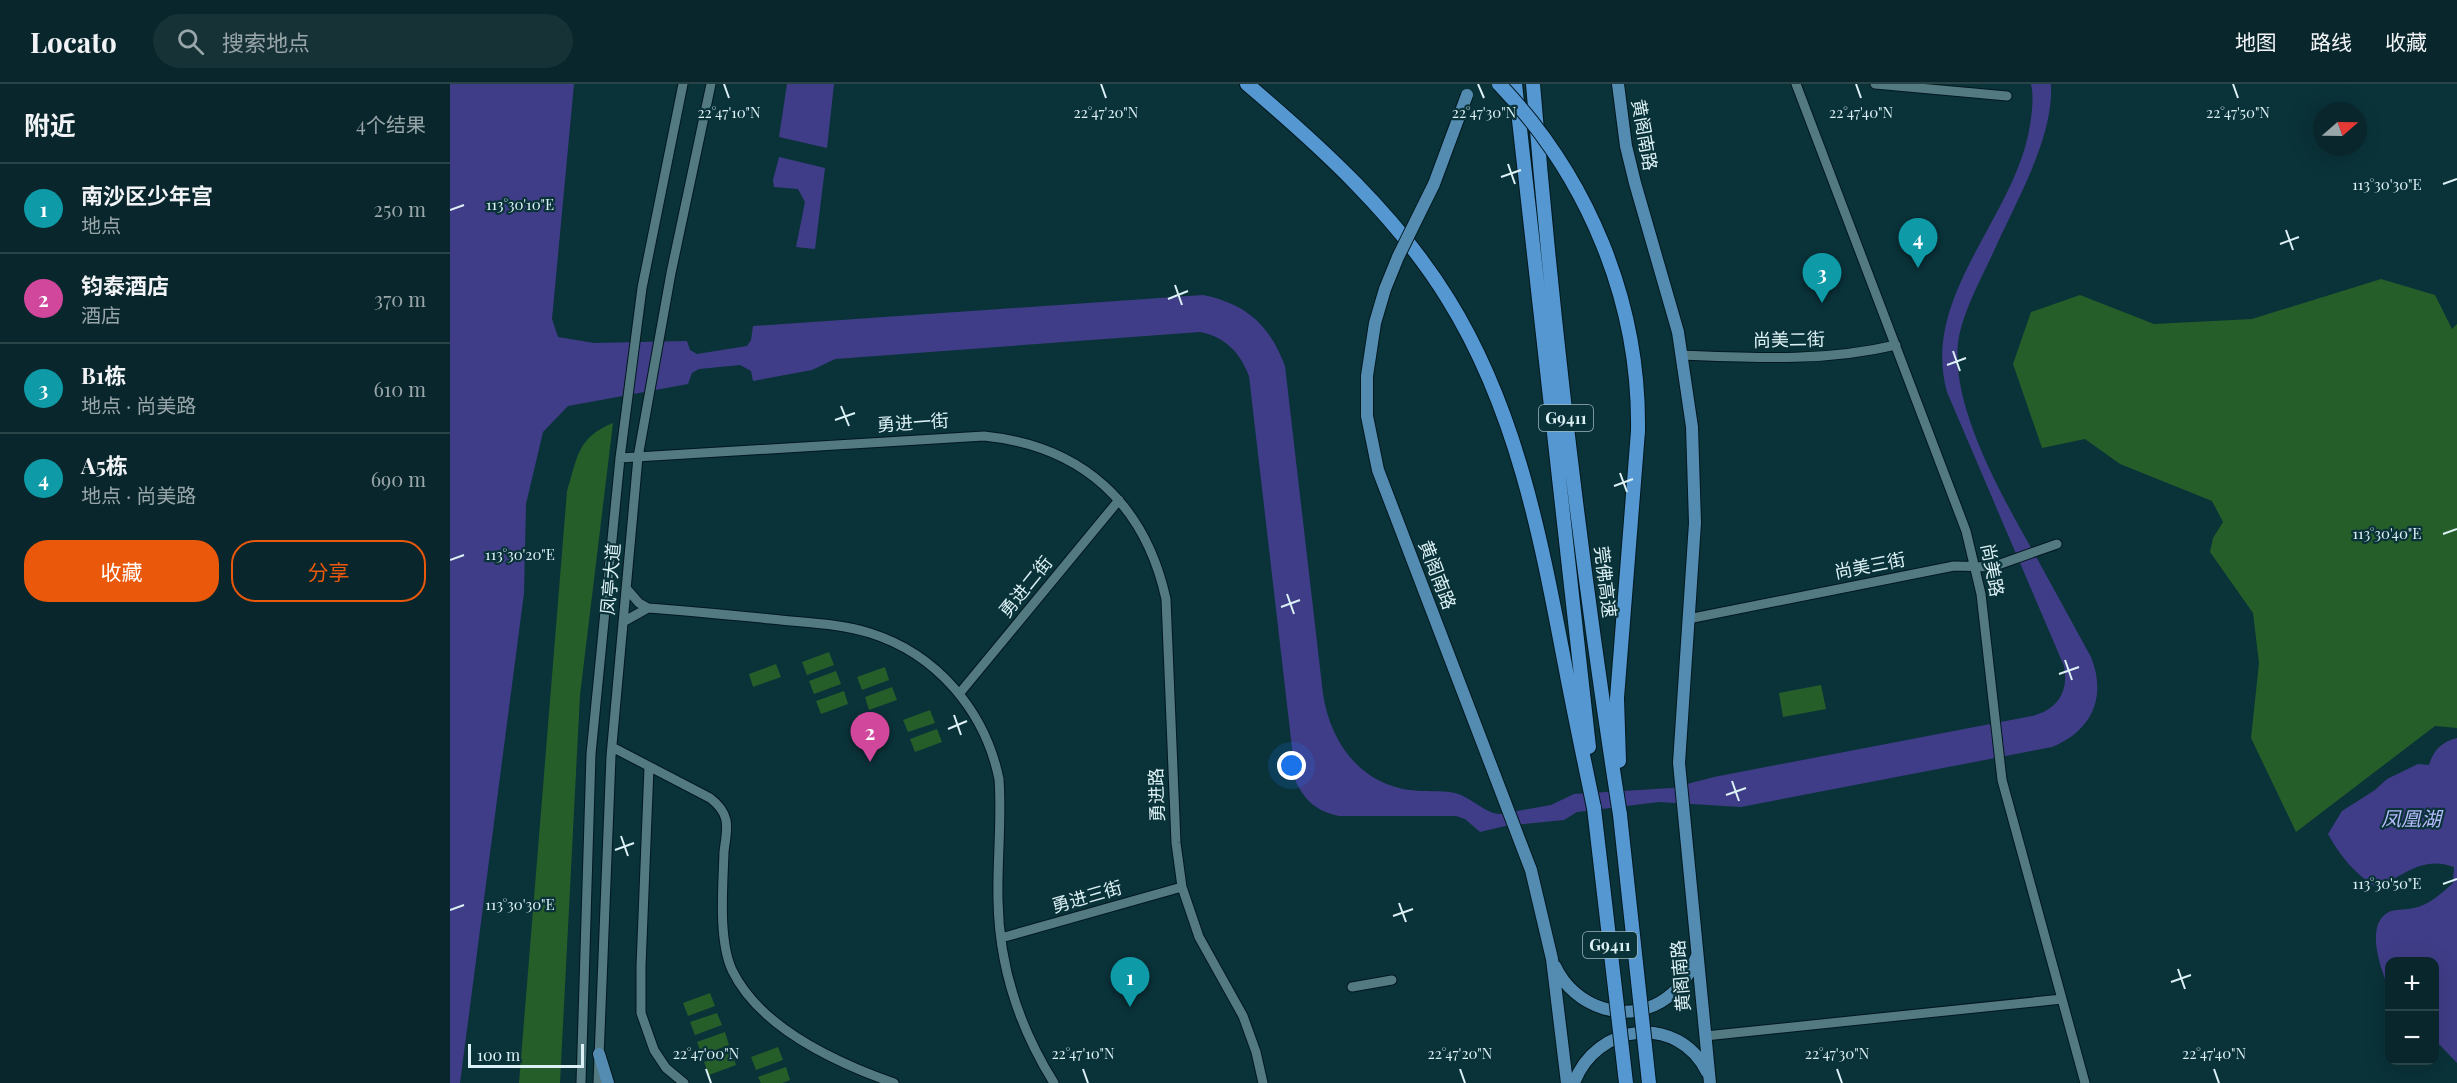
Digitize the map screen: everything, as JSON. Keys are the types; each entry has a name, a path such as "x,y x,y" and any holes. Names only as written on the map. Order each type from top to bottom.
{"highway":[{"path":"1247,84 1314,143 1371,201 1428,268 1465,327 1493,387 1528,488 1578,696"},
{"path":"1499,84 1548,144 1566,171 1603,240 1629,330 1638,400 1638,431 1617,698 1620,815"},
{"name":"莞佛高速","path":"1515,84 1578,696"},
{"name":"莞佛高速","path":"1533,84 1563,394 1602,697 1620,815 1649,1083"},
{"name":"G9411","path":"1578,696 1594,808 1626,1083"}],"main road":[{"name":"黄阁南路","path":"1618,84 1626,146 1678,332 1692,427 1695,523 1679,763 1709,1079"},
{"name":"黄阁南路","path":"1468,89 1434,184 1388,281 1375,324 1367,376 1367,416 1378,470 1531,870 1552,959 1567,1083"},
{"path":"1552,959 1564,982 1584,1000 1599,1008 1625,1012 1651,1007 1667,999 1680,987 1698,956"},
{"path":"1574,1083 1588,1057 1602,1045 1636,1032 1654,1033 1672,1038 1688,1047 1701,1060 1709,1079"},
{"path":"599,1054 608,1083"}],"street":[{"name":"凤亭大道","path":"581,1083 591,754 620,458 642,288 683,84"},
{"name":"凤亭大道","path":"598,1083 612,747 638,457 669,285 711,84"},
{"name":"尚美路","path":"1796,84 1961,516 1976,567 2002,780 2085,1083"},
{"path":"1875,84 2007,96"},
{"name":"尚美二街","path":"1682,355 1801,358 1839,356 1896,345"},
{"name":"勇进一街","path":"620,458 984,436 1018,441 1051,451 1091,474 1119,500"},
{"name":"勇进二街","path":"959,694 1119,500"},
{"name":"勇进路","path":"1119,500 1139,526 1151,549 1166,599 1176,843 1182,887 1199,937 1243,1016 1256,1052 1263,1083"},
{"name":"尚美三街","path":"1688,619 1954,566 1992,567 2057,544"},
{"path":"626,588 639,603 648,608 834,626 869,633 887,639 919,657 959,694 981,725 995,761 999,779 998,900 1005,965 1030,1042 1054,1083"},
{"path":"623,622 648,608"},
{"path":"612,747 710,798 721,809 726,821 723,898 727,954 733,970 747,993 764,1012 805,1042 874,1080 894,1083"},
{"path":"649,766 640,966 641,1013 654,1050 666,1068 684,1083"},
{"name":"勇进三街","path":"1001,938 1182,887"},
{"path":"1352,987 1392,980"},
{"path":"1705,1036 2062,999"}],"green space":[{"path":"2381,279 2435,295 2452,329 2457,324 2457,728 2435,726 2296,832 2251,738 2259,663 2253,613 2210,552 2213,538 2223,522 2212,501 2120,464 2085,439 2042,448 2013,364 2031,312 2080,295 2154,324 2252,319"},
{"path":"613,423 580,695 560,1083 519,1083 567,491 577,458 586,442 592,435"},
{"path":"829,652 834,665 807,675 802,662"},
{"path":"776,664 781,677 753,687 749,674"},
{"path":"885,667 889,680 862,690 857,677"},
{"path":"836,671 841,684 814,694 809,681"},
{"path":"1821,685 1826,709 1783,717 1779,693"},
{"path":"892,687 897,700 869,710 865,697"},
{"path":"844,691 848,704 821,714 816,701"},
{"path":"930,710 935,723 908,732 903,720"},
{"path":"937,729 942,742 915,752 910,739"},
{"path":"710,993 715,1006 688,1016 683,1003"},
{"path":"717,1013 722,1025 695,1035 690,1022"},
{"path":"725,1032 729,1045 702,1055 697,1042"},
{"path":"778,1047 783,1060 756,1070 751,1057"},
{"path":"732,1052 736,1065 709,1075 704,1062"},
{"path":"786,1067 790,1080 782,1083 761,1083 758,1077"}],"water":[{"path":"450,84 574,84 552,319 558,337 594,343 687,341 690,350 697,354 747,346 751,340 753,326 1203,295 1244,310 1263,327 1279,351 1285,366 1323,694 1332,728 1350,757 1375,779 1409,790 1455,793 1489,811 1500,814 1551,805 1574,794 1672,788 1714,777 2032,716 2049,709 2060,698 2065,684 2064,666 1947,392 1942,356 1947,322 1958,289 2021,159 2030,125 2033,99 2031,84 2051,84 2047,124 2041,144 2025,185 1964,318 1958,343 1958,368 1971,424 1994,480 2091,657 2096,672 2097,686 2092,711 2077,732 2052,747 1741,807 1659,802 1577,812 1564,820 1505,826 1480,832 1465,819 1456,816 1339,816 1313,805 1296,782 1249,376 1236,353 1224,342 1200,332 835,359 812,370 753,381 751,371 740,365 699,369 692,373 688,384 568,406 543,432 526,504 524,593 460,1083 450,1083"},
{"path":"787,84 834,84 827,148 779,137"},
{"path":"779,157 825,168 815,249 796,247 805,202 798,189 774,187 773,180"},
{"name":"凤凰湖","path":"2457,738 2457,1063 2439,1044 2439,957 2385,957 2385,978 2379,959 2376,935 2383,917 2391,911 2420,906 2444,891 2453,883 2454,867 2442,864 2422,865 2376,887 2349,864 2328,834 2342,811 2375,790 2387,779 2418,764 2429,765 2439,747"}],"place":[{"name":"A5栋","path":"1918,268"},
{"name":"B1栋","path":"1822,303"},
{"name":"钧泰酒店","path":"870,762"},
{"name":"南沙区少年宫","path":"1130,1007"}]}
